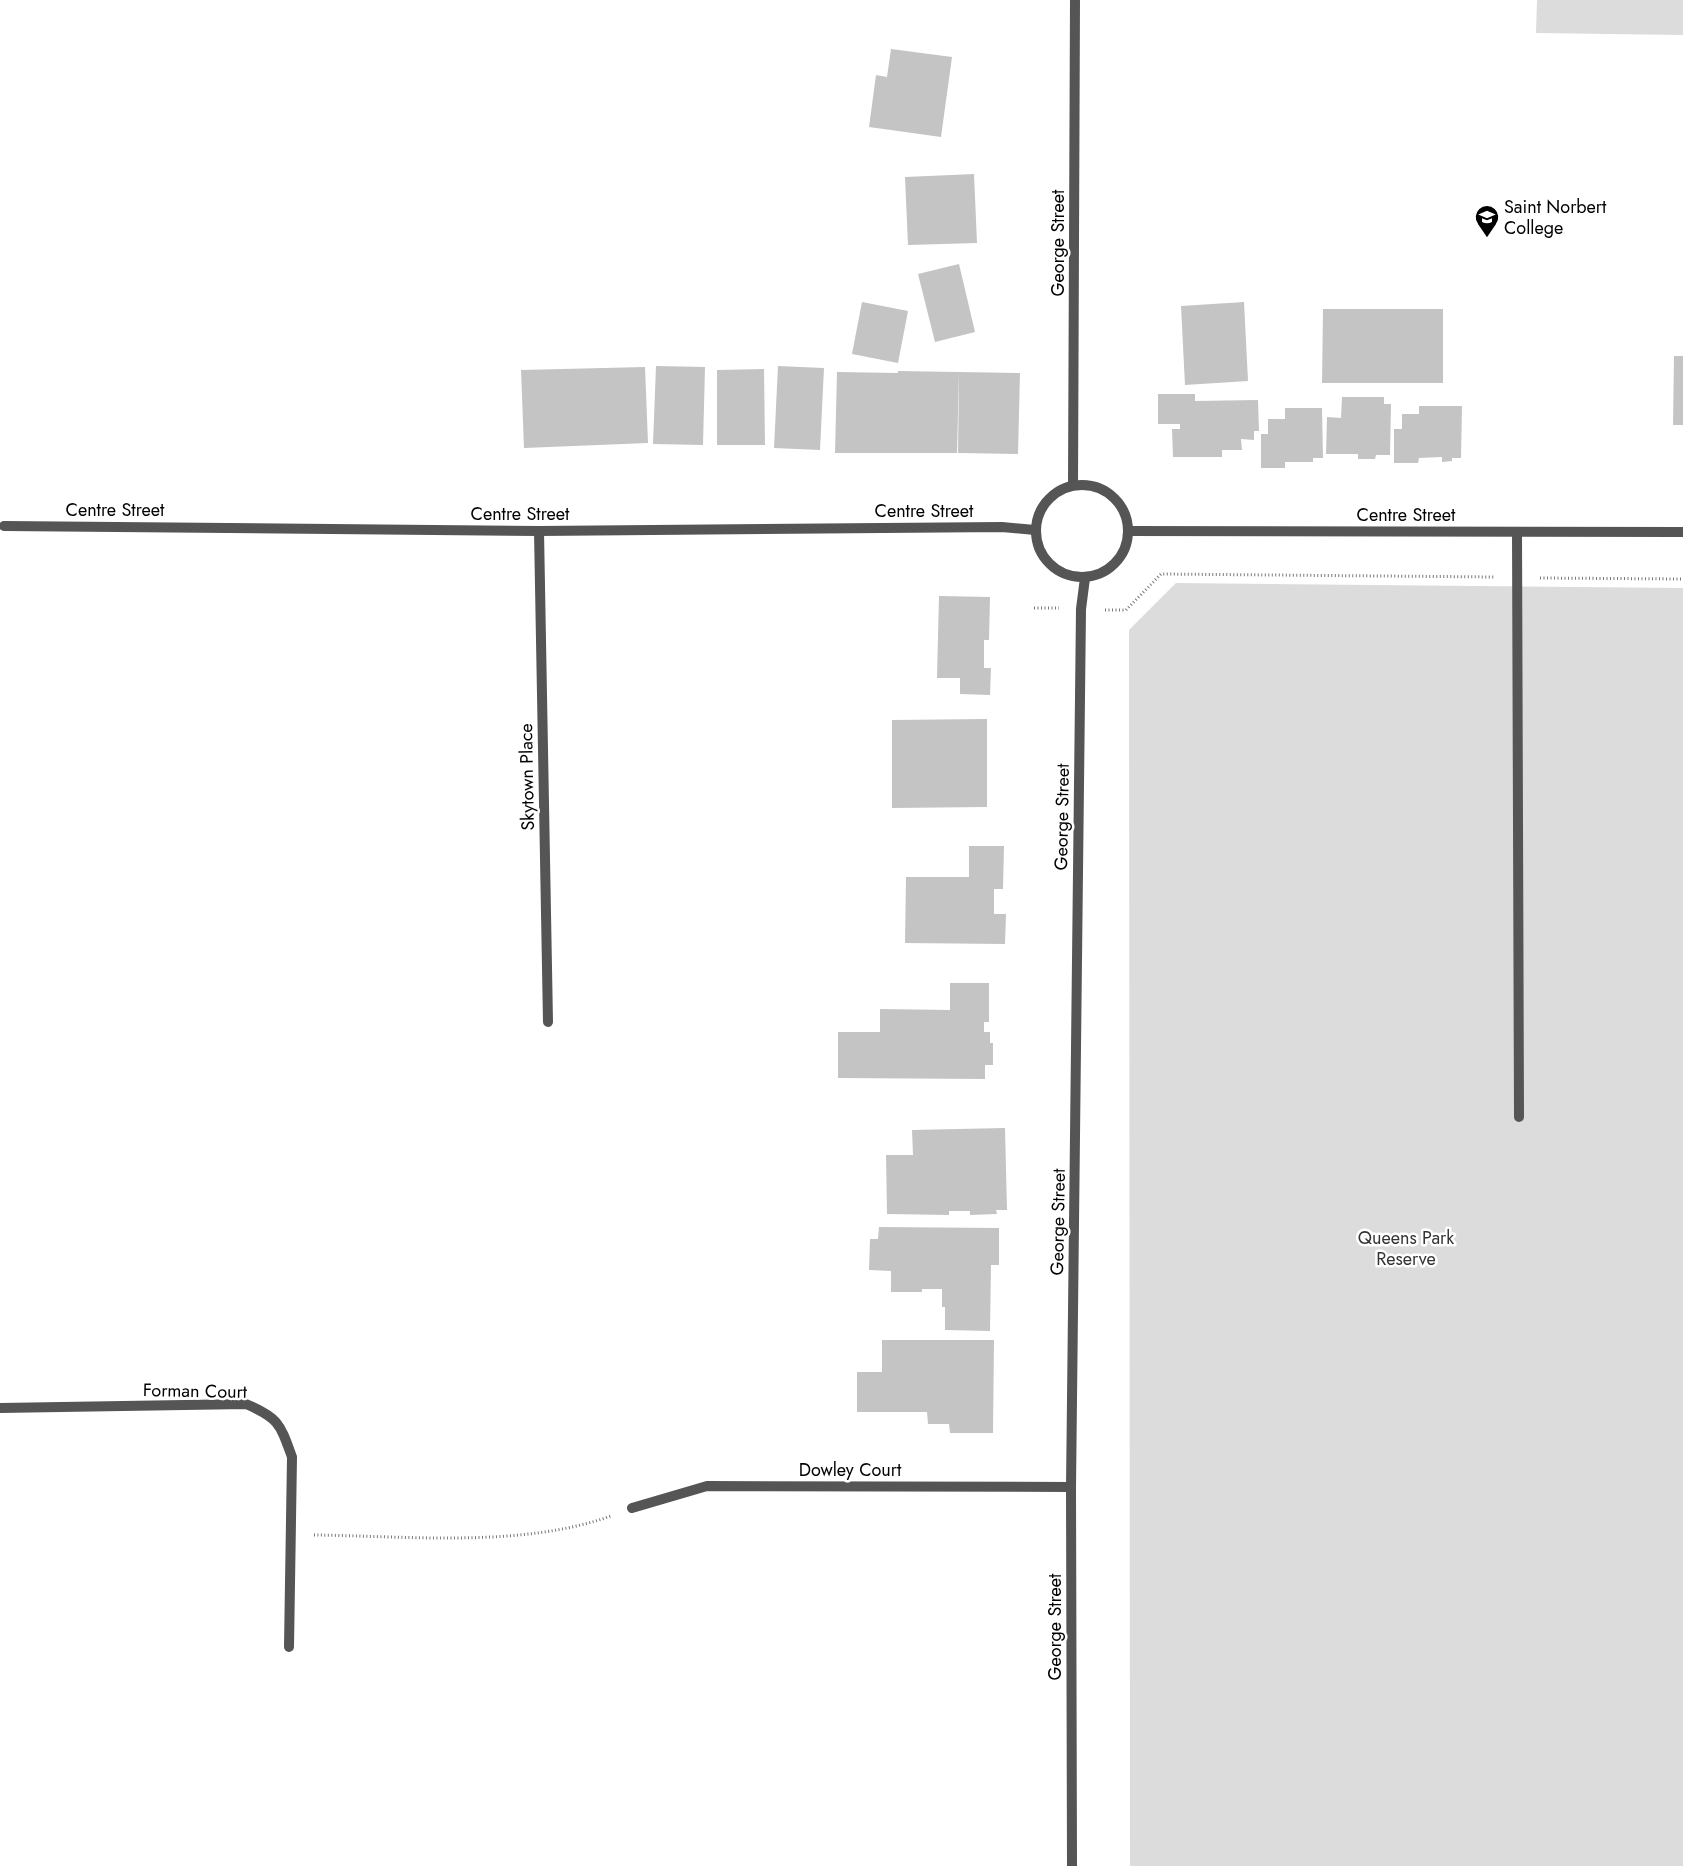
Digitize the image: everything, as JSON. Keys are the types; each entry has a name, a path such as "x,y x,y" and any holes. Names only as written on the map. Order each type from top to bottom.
{"street":[{"name":"George Street","path":"1073,485 1075,0"},
{"path":"1073,485 1093,486 1111,495 1121,505 1126,517 1128,531 1126,546 1119,559 1109,569 1096,576 1085,578 1067,575 1054,569 1044,558 1037,545 1035,530 1038,515 1046,501 1058,491 1073,485"},
{"name":"Centre Street","path":"1,526 539,530 1002,527 1035,530"},
{"name":"Skytown Place","path":"539,530 548,1022"},
{"name":"Centre Street","path":"1128,531 1683,532"},
{"path":"1517,532 1519,1117"},
{"name":"George Street","path":"1072,1866 1071,1487 1081,609 1085,578"},
{"name":"Forman Court","path":"0,1408 246,1404 270,1415 284,1432 292,1457 289,1647"},
{"name":"Dowley Court","path":"632,1508 707,1486 1071,1487"}],"path":[{"path":"1034,608 1126,610 1161,574 1683,579"},
{"path":"291,1534 508,1537 580,1526 632,1508"}],"green space":[{"path":"1537,0 1683,0 1683,35 1536,33"},
{"name":"Queens Park Reserve","path":"1176,583 1683,588 1683,1866 1130,1866 1129,630"}],"building":[{"path":"891,49 952,57 941,137 869,127 876,75 887,77"},
{"path":"974,174 977,243 908,245 905,177"},
{"path":"959,264 975,332 935,342 918,274"},
{"path":"862,302 908,311 898,363 852,354"},
{"path":"1244,302 1248,381 1185,385 1181,306"},
{"path":"1323,309 1443,309 1443,383 1322,383"},
{"path":"1674,356 1683,356 1683,425 1673,425"},
{"path":"656,366 705,367 703,445 653,444"},
{"path":"778,366 824,368 820,450 774,448"},
{"path":"645,367 648,443 524,448 521,370"},
{"path":"764,369 765,445 717,445 717,370"},
{"path":"898,371 959,372 957,453 835,453 837,372 898,373"},
{"path":"959,372 1020,373 1018,454 958,453"},
{"path":"1158,394 1195,394 1195,401 1258,400 1259,431 1254,431 1254,440 1241,439 1242,450 1222,450 1222,457 1173,457 1172,429 1180,429 1180,424 1158,424"},
{"path":"1342,397 1384,397 1384,404 1391,404 1390,455 1376,455 1375,459 1358,459 1358,454 1326,454 1327,417 1341,418"},
{"path":"1419,406 1462,406 1461,458 1452,458 1452,461 1442,462 1442,457 1419,458 1418,463 1394,463 1394,429 1402,429 1402,414 1419,414"},
{"path":"1285,408 1322,408 1323,458 1313,458 1313,462 1285,462 1285,468 1261,468 1261,434 1268,434 1268,419 1285,419"},
{"path":"939,596 990,597 989,640 984,640 984,668 991,668 990,695 960,694 960,678 937,678"},
{"path":"987,719 987,807 892,808 892,720"},
{"path":"969,846 1004,846 1003,889 994,889 994,914 1006,914 1005,944 905,943 906,877 969,877"},
{"path":"950,983 989,983 989,1022 984,1022 984,1032 990,1032 990,1043 993,1043 993,1065 985,1065 985,1079 838,1078 838,1032 880,1032 880,1009 950,1010"},
{"path":"1005,1128 1007,1210 996,1210 997,1214 970,1215 970,1211 949,1211 949,1215 887,1214 886,1155 913,1155 912,1130"},
{"path":"879,1227 999,1228 999,1265 991,1265 990,1331 945,1330 945,1307 942,1307 942,1289 922,1289 922,1292 891,1292 891,1271 869,1270 870,1239 878,1239"},
{"path":"882,1340 994,1340 993,1433 950,1433 949,1424 928,1424 927,1412 857,1412 857,1372 882,1372"}],"place":[{"name":"Saint Norbert College","path":"1487,238"}]}
